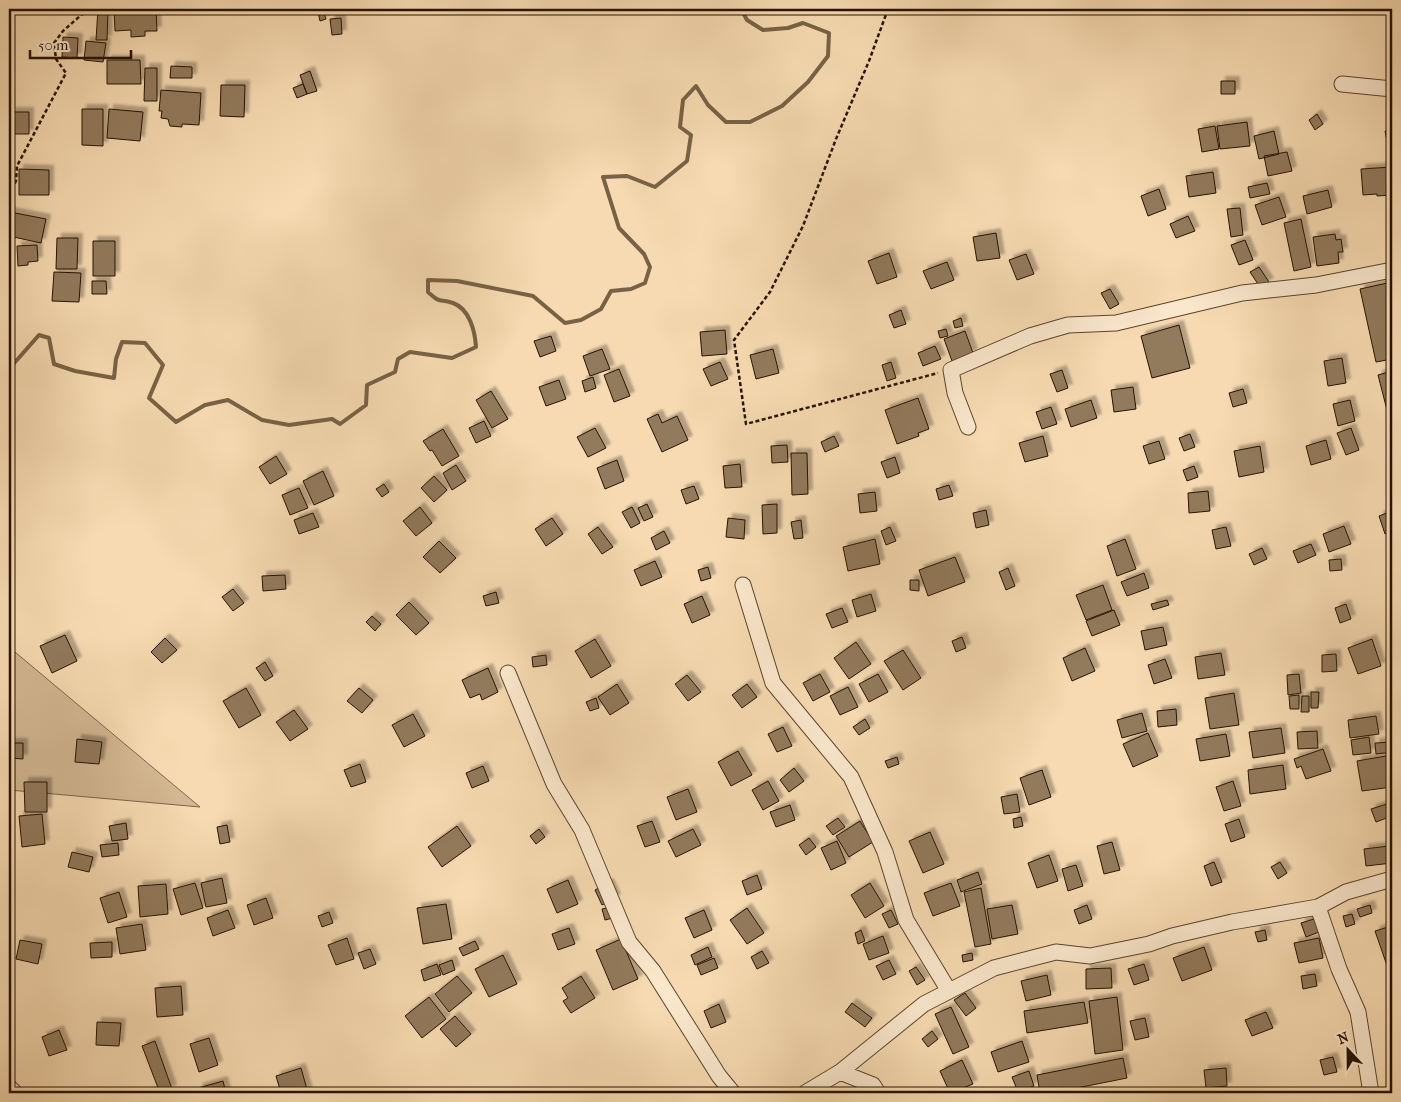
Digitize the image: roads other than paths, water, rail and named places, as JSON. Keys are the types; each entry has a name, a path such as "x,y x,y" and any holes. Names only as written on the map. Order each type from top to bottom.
{"street":[{"path":"1342,84 1392,89"},
{"path":"968,428 955,393 951,370 1030,336 1068,325 1116,324 1242,293 1316,285 1392,270"},
{"path":"743,586 773,683 851,778 885,852 906,920 949,991"},
{"path":"508,673 554,784 582,830 629,942 653,971 719,1076 733,1093"},
{"path":"805,1093 840,1072 924,1004 994,968 1056,952 1090,956 1149,944 1172,936 1232,922 1318,907 1346,892 1392,879"},
{"path":"1318,907 1338,969 1358,1012 1371,1093"},
{"path":"840,1072 873,1085 878,1093"},
{"path":"9,1087 15,1093"}],"waterway":[{"path":"9,369 39,335 49,338 54,364 75,371 114,378 116,359 122,342 145,343 163,365 149,398 176,422 205,405 228,400 262,420 289,425 332,419 340,424 366,405 367,385 395,372 398,359 410,352 452,358 476,347 473,328 464,310 453,303 438,300 428,292 428,280 457,281 533,296 565,323 581,320 601,309 611,291 631,289 645,283 650,267 644,254 619,228 603,177 627,176 655,187 687,161 691,135 680,127 683,100 696,86 708,105 726,122 750,122 782,106 808,82 828,56 829,33 803,23 788,28 763,30 747,20 741,9"}]}
